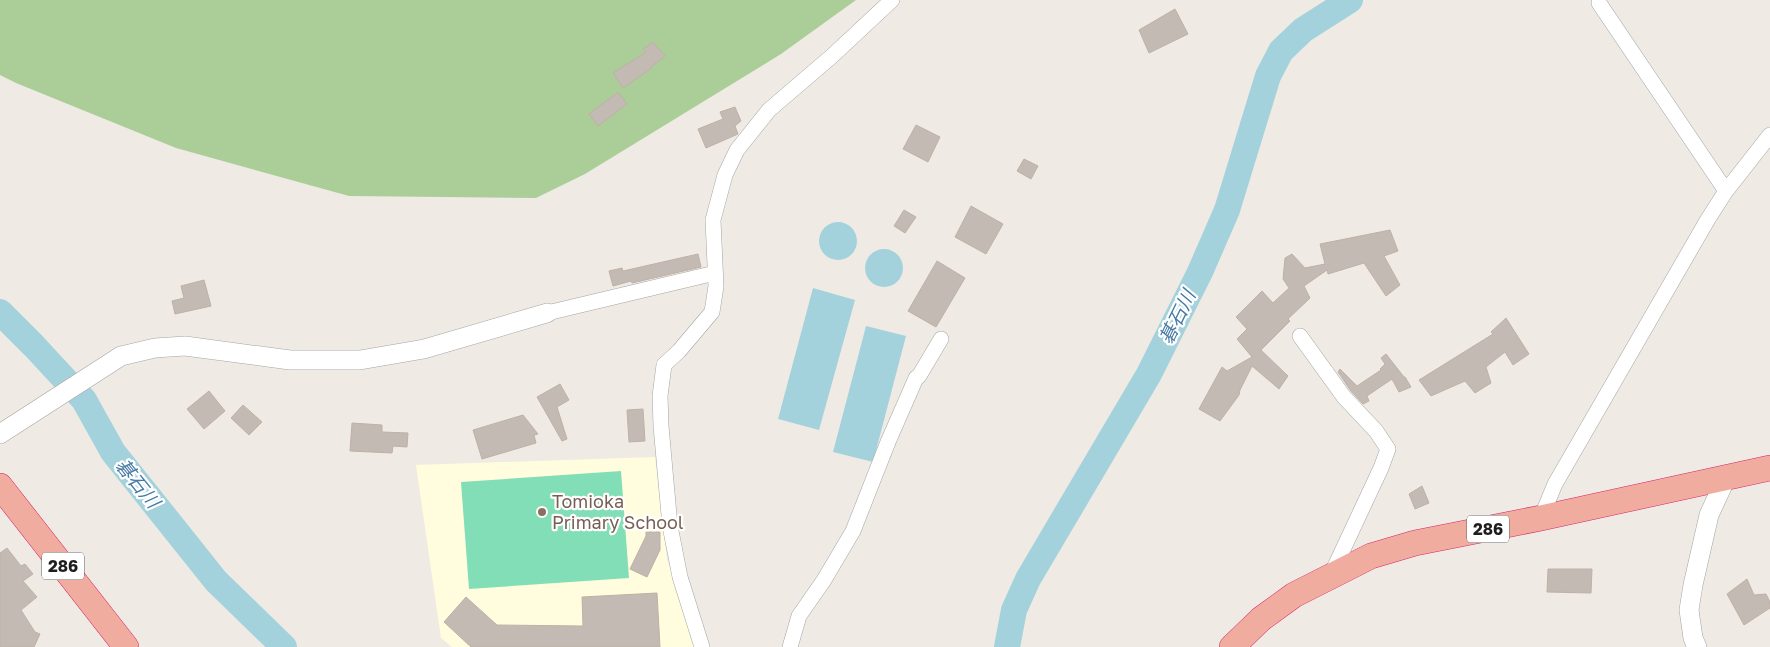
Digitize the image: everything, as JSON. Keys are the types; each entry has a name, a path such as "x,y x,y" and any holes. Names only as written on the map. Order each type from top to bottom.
{"highway":[{"name":"286","path":"1232,647 1261,619 1294,595 1371,556 1415,543 1541,518 1770,468"},
{"name":"286","path":"0,486 126,647"}],"street":[{"path":"702,647 680,577 670,526 661,426 660,396 664,365 712,312 716,286 713,220 725,175 737,150 769,110 832,56 892,0"},
{"path":"1599,2 1726,191"},
{"path":"1541,518 1560,475 1708,219 1726,191 1770,135"},
{"path":"0,434 121,356 155,348 185,346 290,360 360,360 424,349 547,313 715,273"},
{"path":"1300,336 1344,397 1376,430 1388,448 1381,468 1331,575"},
{"path":"790,647 799,616 824,580 853,531 888,442 916,378 941,339"},
{"path":"1697,647 1692,638 1690,610 1693,585 1709,515 1726,478"}],"shaded area":[{"name":"Tomioka Primary School","path":"655,457 667,559 695,647 452,647 441,638 416,465"}],"green space":[{"path":"0,0 856,0 781,54 585,174 536,198 349,196 176,148 0,75"},
{"path":"621,471 629,578 469,589 461,482"}],"water":[{"path":"838,222 852,227 857,241 852,255 838,260 824,255 819,241 824,227"},
{"path":"884,249 891,250 897,255 902,261 902,275 897,281 891,286 884,287 877,286 871,281 866,275 865,268 866,261 871,255 877,250"},
{"path":"813,288 855,300 819,430 778,419"},
{"path":"866,326 906,336 873,462 833,452"}],"building":[{"path":"1175,9 1188,34 1149,53 1139,30"},
{"path":"653,42 665,56 652,68 623,88 613,73 646,52 643,49"},
{"path":"618,92 627,104 598,126 589,114"},
{"path":"735,107 741,121 735,126 738,134 706,148 698,129 723,119 720,112"},
{"path":"916,125 940,137 928,162 903,149"},
{"path":"1024,159 1038,166 1031,179 1017,171"},
{"path":"971,206 1003,224 986,254 955,237"},
{"path":"904,210 916,217 905,233 894,226"},
{"path":"1390,230 1398,251 1384,256 1400,285 1386,296 1364,263 1328,274 1327,270 1304,286 1310,298 1288,319 1290,321 1261,350 1288,376 1279,389 1252,366 1239,395 1220,421 1199,409 1222,367 1227,371 1252,357 1237,339 1247,329 1236,317 1262,291 1273,303 1289,288 1283,279 1285,258 1292,254 1305,268 1325,264 1320,244"},
{"path":"698,254 701,267 613,286 609,271 622,268 623,271"},
{"path":"937,261 965,278 936,327 908,311"},
{"path":"204,280 211,306 175,314 172,301 184,298 181,286"},
{"path":"1506,318 1529,354 1513,365 1505,352 1486,367 1491,383 1475,393 1465,381 1431,396 1419,380 1493,334 1491,332"},
{"path":"1386,354 1411,387 1399,392 1392,379 1367,396 1369,401 1363,404 1338,372 1340,369 1357,386 1381,370 1385,364 1381,358"},
{"path":"560,384 569,400 557,407 567,439 562,441 537,397"},
{"path":"209,391 225,411 204,429 187,409"},
{"path":"243,405 262,422 249,435 231,418"},
{"path":"643,409 645,441 629,442 627,410"},
{"path":"523,415 538,434 534,435 536,443 482,459 473,430"},
{"path":"352,423 382,425 382,432 408,433 407,447 393,446 392,453 350,451"},
{"path":"1422,486 1429,503 1415,509 1409,494"},
{"path":"646,532 660,532 660,550 647,577 630,569 646,536"},
{"path":"7,548 21,566 25,564 33,574 23,581 37,597 21,610 35,632 40,634 34,647 0,647 0,553"},
{"path":"1548,569 1592,569 1591,593 1547,592"},
{"path":"1747,579 1754,595 1766,594 1770,602 1770,608 1744,625 1727,594"},
{"path":"657,593 660,647 471,647 444,622 466,597 497,625 583,626 582,597"}],"waterway":[{"name":"碁石川","path":"1007,647 1014,610 1028,579 1149,374 1200,272 1227,210 1268,76 1281,51 1303,30 1350,0"},
{"name":"碁石川","path":"0,312 84,400 113,452 216,581 284,647"}],"place":[{"name":"Tomioka Primary School","path":"542,512"}]}
